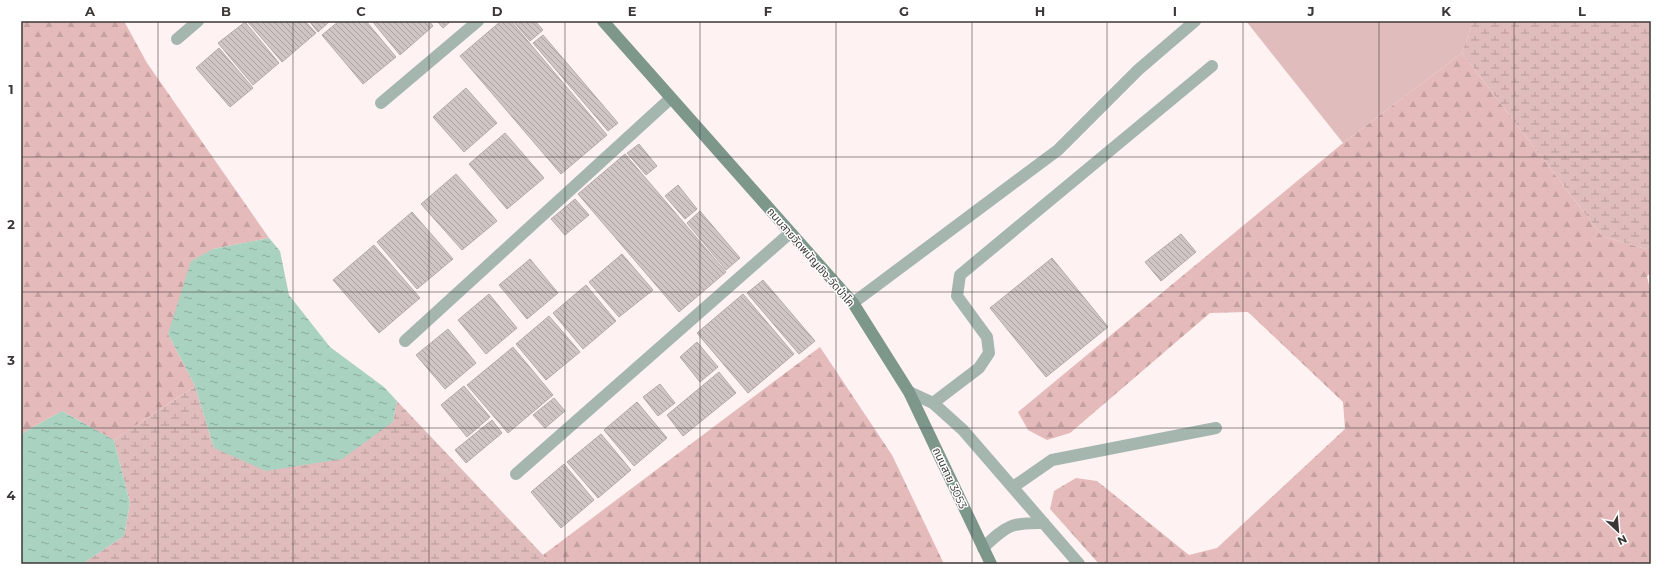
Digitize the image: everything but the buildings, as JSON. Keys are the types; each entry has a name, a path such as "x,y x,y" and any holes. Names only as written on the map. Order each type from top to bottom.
{"main road":[{"name":"ถนนสายวัดพนัญเชิง-วัดป่าโค","path":"603,21 853,303 909,392"},
{"name":"ถนนสาย 3053","path":"909,392 991,564"}],"street":[{"path":"177,39 198,21"},
{"path":"380,103 478,21"},
{"path":"853,303 1058,150 1138,70 1195,21"},
{"path":"933,403 979,368 989,353 986,337 957,296 960,275 1212,66"},
{"path":"405,341 671,98"},
{"path":"516,474 790,233"},
{"path":"909,392 933,403 963,430 1079,564"},
{"path":"1013,487 1052,460 1216,428"},
{"path":"983,548 1000,532 1019,522 1044,523"}],"green space":[{"path":"21,21 124,21 147,63 269,238 213,249 168,334 195,386 114,440 62,411 21,434"},
{"path":"1246,21 1473,21 1462,53 1343,143"},
{"path":"1473,21 1651,21 1651,245 1646,249 1602,236 1462,53"},
{"path":"1462,53 1602,236 1646,249 1651,245 1651,273 1647,276 1651,295 1651,564 1099,564 1050,509 1054,491 1076,478 1097,481 1189,555 1217,548 1345,429 1343,402 1248,312 1210,313 1070,433 1047,440 1028,430 1018,412 1343,143"},
{"path":"820,347 892,455 944,564 547,564 543,555"},
{"path":"195,386 214,448 393,422 397,401 543,555 547,564 82,564 124,536 130,503 114,440"}],"water":[{"path":"269,238 280,251 289,295 330,347 384,387 397,401 393,422 342,459 266,471 214,448 195,386 168,334 191,261 213,249"},
{"path":"62,411 114,440 130,503 124,536 82,564 21,564 21,434"}]}
